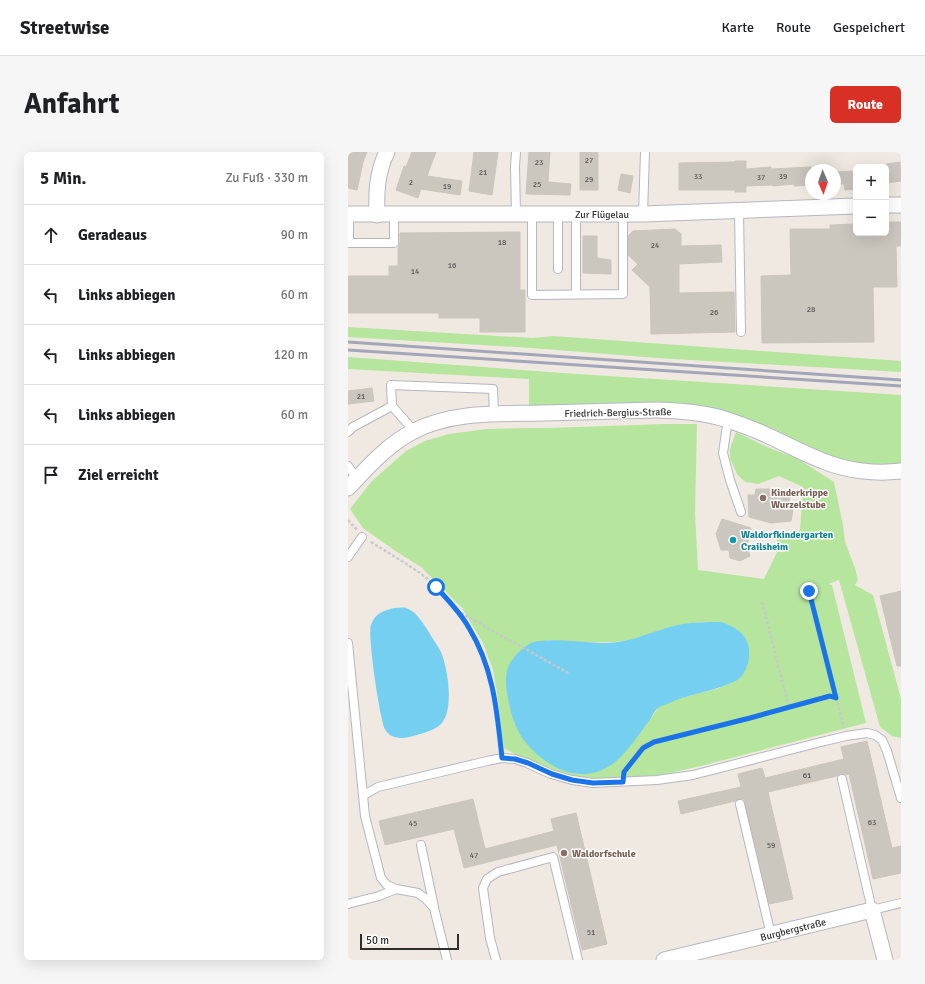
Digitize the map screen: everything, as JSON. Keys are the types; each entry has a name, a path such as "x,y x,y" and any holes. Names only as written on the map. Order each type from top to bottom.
{"street":[{"path":"377,215 376,198 380,169 387,152"},
{"path":"889,205 901,205"},
{"name":"Zur Flügelau","path":"349,214 643,214 853,206"},
{"name":"Friedrich-Bergius-Straße","path":"352,483 376,458 393,445 414,431 435,422 461,417 494,414 656,410 678,411 728,419 761,432 824,462 844,468 866,472 901,471"},
{"path":"872,910 885,960"},
{"name":"Burgbergstraße","path":"664,960 872,910"}],"lane":[{"path":"516,152 516,214"},
{"path":"643,214 644,152"},
{"path":"739,211 741,332"},
{"path":"349,214 348,246 394,243 394,215"},
{"path":"532,214 532,295 623,294 623,214"},
{"path":"558,214 558,269"},
{"path":"576,214 576,294"},
{"path":"414,431 392,406 391,385 493,389 494,414"},
{"path":"348,432 352,427 392,406"},
{"path":"728,419 723,453 741,512"},
{"path":"348,466 352,483"},
{"path":"348,557 362,536"},
{"path":"348,643 365,816 381,878 387,885 396,889 418,893 434,908"},
{"path":"364,795 378,787 487,760 502,758 515,759 528,763 552,774 572,780 593,783 657,780 693,775 846,736 867,733 875,735 882,740 887,750 901,798"},
{"path":"842,779 872,910 901,903"},
{"path":"740,804 771,935"},
{"path":"421,845 434,908 447,960"},
{"path":"496,960 490,938 483,888 487,879 498,872 553,858 578,960"},
{"path":"348,904 380,896 396,889"}],"path":[{"path":"348,520 362,536 419,573 436,587 469,627 479,646 490,674 495,699 502,758"},
{"path":"809,591 846,736"},
{"path":"762,602 789,707"},
{"path":"458,612 570,674"},
{"path":"623,782 624,772 648,744 830,696 836,698"}],"green space":[{"path":"348,327 533,338 553,336 901,361 901,372 657,358 532,348 348,337"},
{"path":"348,357 562,373 901,395 901,465 889,466 857,463 828,458 777,430 730,415 529,408 529,379 348,369"},
{"path":"697,424 695,513 698,570 764,579 778,550 776,534 800,531 803,487 779,476 758,484 745,482 737,474 730,458 730,449 736,432 767,447 798,459 834,482 845,542 858,580 855,585 873,595 901,699 901,738 892,736 880,727 839,580 828,584 832,585 866,723 661,775 604,779 570,776 504,748 493,670 483,643 462,608 421,567 363,528 350,509 372,481 406,451 425,441 449,434 487,429","holes":["721,622 720,688 673,700 659,707 626,751 546,640 588,642 619,641 635,639 678,625"]}],"water":[{"path":"394,608 410,609 427,629 444,659 449,690 449,701 445,719 440,725 417,735 403,738 392,736 385,729 377,694 370,631 371,625 377,615"},
{"path":"721,622 740,631 748,643 748,661 742,676 739,679 720,687 682,698 659,707 627,750 608,767 588,774 575,773 557,768 533,751 521,736 512,716 506,684 506,674 507,669 513,659 520,650 529,644 544,640 566,640 597,643 623,641 677,625"}],"building":[{"path":"348,152 367,152 363,162 357,190 348,188"},
{"path":"412,152 436,152 427,176 462,181 460,195 421,189 418,198 396,190 404,166 406,167"},
{"path":"474,152 498,152 492,195 469,191"},
{"path":"529,152 550,152 548,182 571,184 570,195 526,194"},
{"path":"580,152 598,152 598,190 580,190"},
{"path":"746,161 746,169 771,167 771,169 805,167 805,185 794,186 794,184 746,186 746,192 735,192 735,190 679,190 679,163"},
{"path":"900,162 901,181 889,183 889,164 886,164"},
{"path":"853,171 853,189 845,190 844,184 841,184 841,172"},
{"path":"621,174 633,176 630,193 618,190"},
{"path":"889,222 901,222 901,246 896,246 897,287 873,287 874,342 762,343 761,276 791,275 790,229 830,229 830,225 853,224 853,236 889,236"},
{"path":"675,229 681,234 681,246 721,245 722,262 679,264 679,293 734,292 735,332 651,334 650,287 632,270 638,264 628,255 628,236 633,231"},
{"path":"520,232 520,290 525,290 525,332 480,332 480,318 439,318 439,313 348,313 348,276 389,276 389,266 398,266 400,233"},
{"path":"583,236 597,236 597,258 611,260 611,274 583,273"},
{"path":"372,388 374,401 348,404 348,391"},
{"path":"756,489 774,489 790,495 789,503 794,504 791,521 771,523 749,517 748,495 755,495"},
{"name":"Waldorfkindergarten Crailsheim","path":"722,519 751,528 747,546 750,556 740,561 730,558 729,550 721,550 716,534"},
{"path":"901,591 901,666 897,666 880,596"},
{"path":"867,741 892,848 901,846 901,873 873,879 849,774 841,774 768,792 793,899 769,904 744,799 681,814 678,801 741,787 738,774 762,768 765,778 844,759 841,747"},
{"path":"473,799 485,849 554,831 551,819 576,813 607,944 582,950 557,845 464,868 454,829 385,845 379,821"}],"railway":[{"path":"348,342 901,380"},
{"path":"348,350 901,386"}],"place":[{"name":"Kinderkrippe Wurzelstube","path":"763,498"},
{"name":"Waldorfkindergarten Crailsheim","path":"733,540"},
{"name":"Waldorfschule","path":"564,853"}],"route":[{"path":"436,587 469,627 479,646 490,674 495,699 502,758 515,759 528,763 552,774 572,780 593,783 623,782 624,772 648,744 830,696 836,698 809,591"}]}
